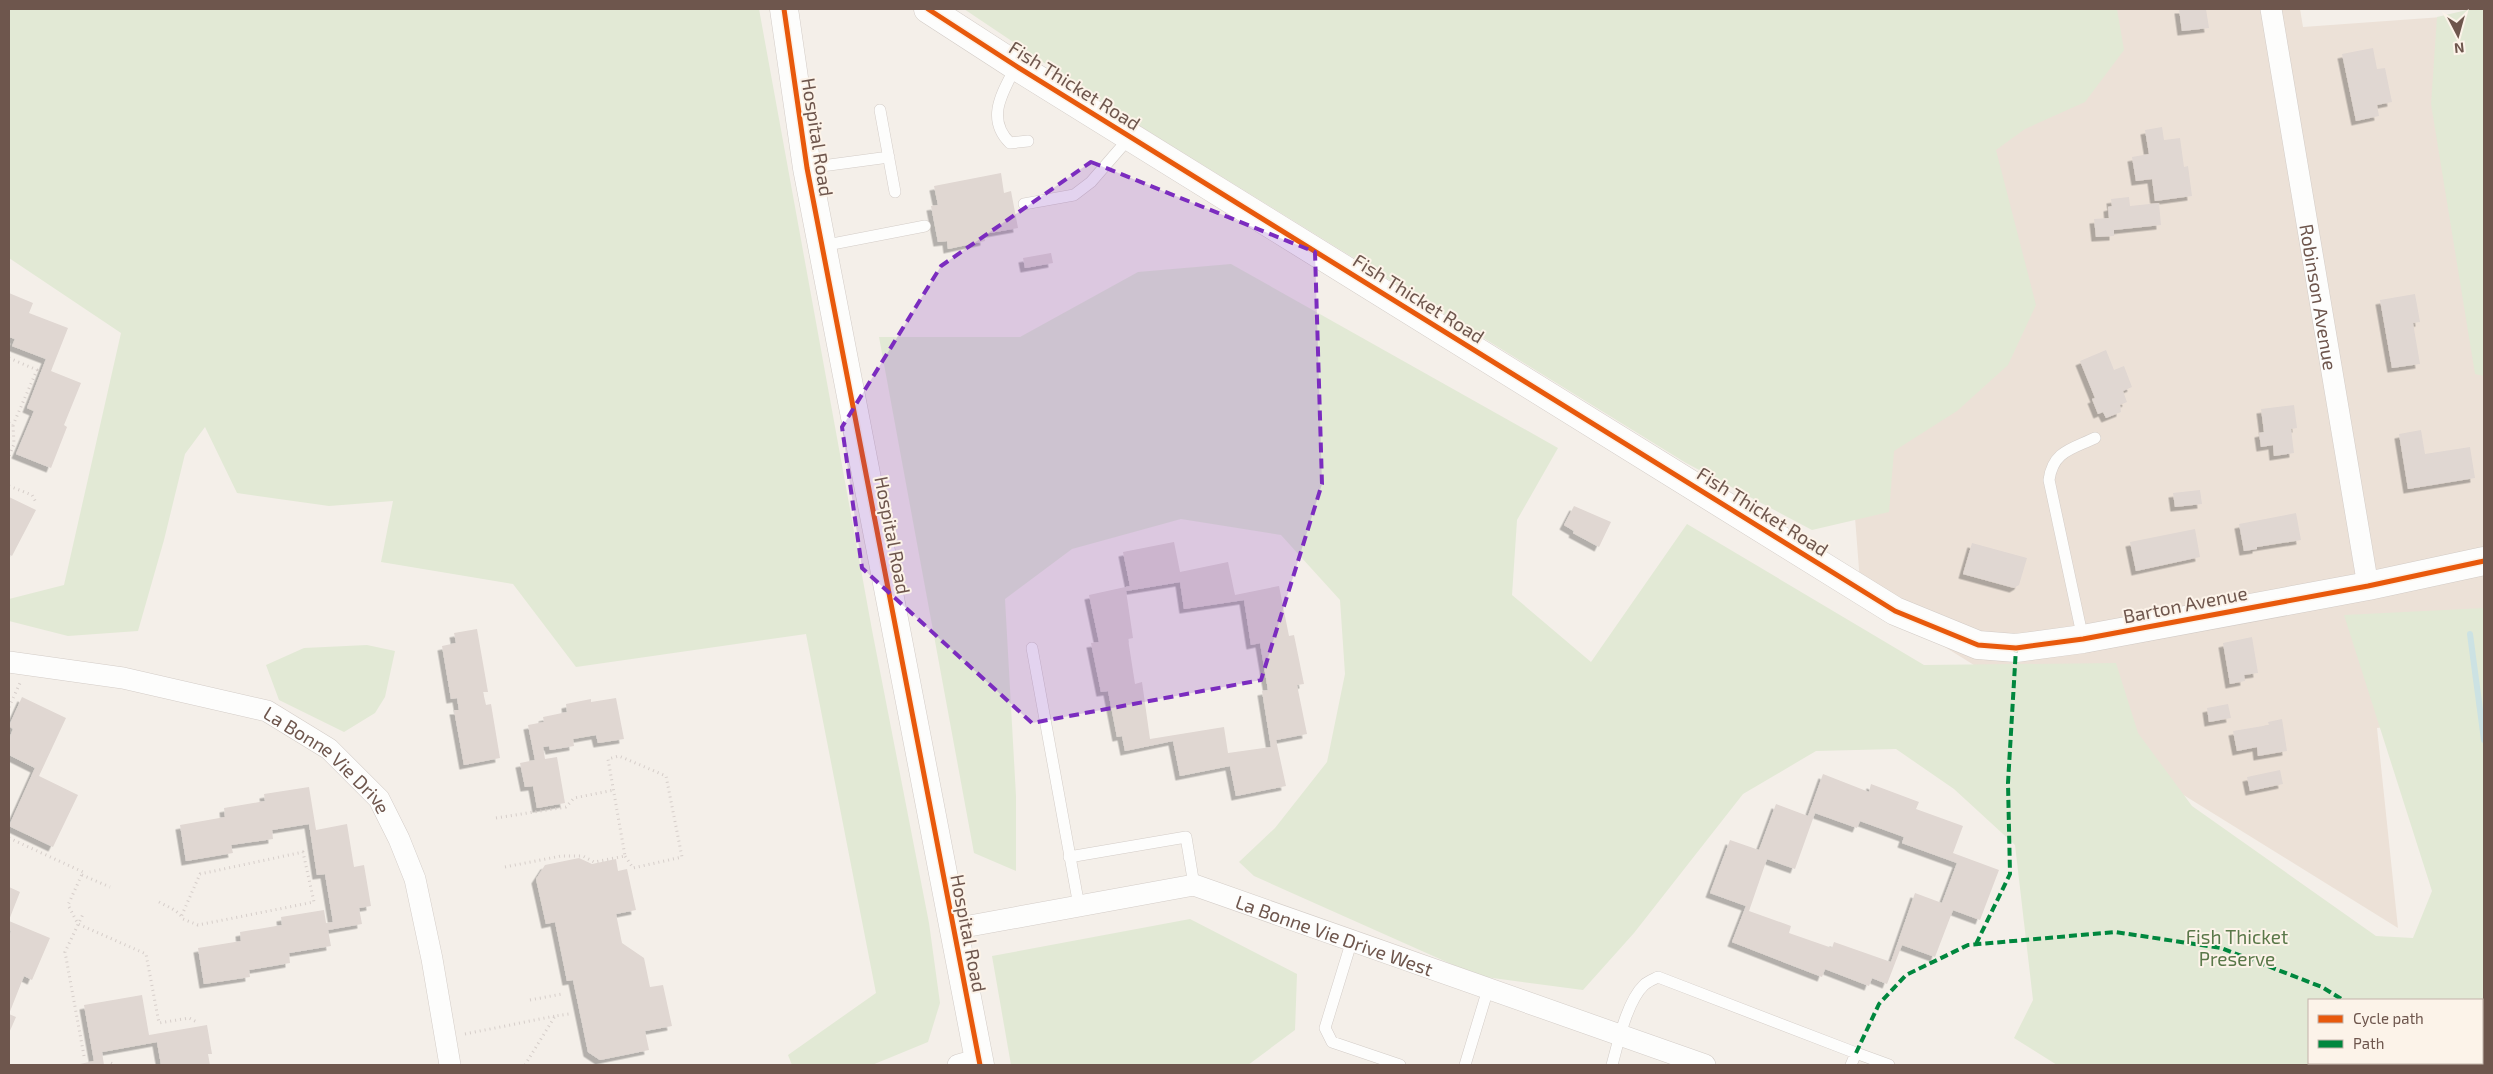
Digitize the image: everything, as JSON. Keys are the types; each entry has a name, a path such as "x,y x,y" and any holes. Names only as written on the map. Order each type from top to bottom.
{"street":[{"name":"Hospital Road","path":"784,9 807,168 953,929 972,1063"},
{"name":"Fish Thicket Road","path":"928,9 1130,137 1895,611"},
{"name":"Robinson Avenue","path":"2271,9 2368,586"},
{"name":"Barton Avenue","path":"1895,611 1978,645 2016,648 2083,639 2368,586 2484,561"},
{"name":"La Bonne Vie Drive","path":"9,662 123,678 267,711 329,749 379,800 399,838 416,879 450,1065"},
{"name":"La Bonne Vie Drive West","path":"953,929 1194,885 1705,1065"}],"lane":[{"path":"1016,66 998,102 997,116 1001,134 1010,143 1028,141"},
{"path":"880,110 895,192"},
{"path":"1024,204 1074,194 1091,182 1130,137"},
{"path":"807,168 889,156"},
{"path":"822,246 925,226"},
{"path":"2083,639 2049,480 2053,464 2060,454 2095,438"},
{"path":"1032,648 1079,906"},
{"path":"1069,857 1186,837 1194,885"},
{"path":"1352,940 1325,1028 1332,1042 1400,1065"},
{"path":"1612,1065 1620,1035 1634,999 1644,984 1658,977 1889,1065"},
{"path":"1465,1065 1488,989"},
{"path":"1852,1065 1856,1053"}],"path":[{"path":"9,358 37,370 13,425 14,444 9,456"},
{"path":"9,423 13,425"},
{"path":"9,486 32,495 37,504"},
{"path":"9,707 21,682"},
{"path":"619,756 666,776 682,857 633,868 626,856 608,759 619,756"},
{"path":"496,818 566,807 574,798 614,790"},
{"path":"9,838 83,872 68,905 78,924 146,954 159,1023 190,1018 197,1022"},
{"path":"158,902 179,913 181,916 183,919 198,925 314,902 303,852 200,874 181,916"},
{"path":"505,867 560,856 583,856 594,862 626,856"},
{"path":"82,875 110,886"},
{"path":"84,912 65,952 84,1056"},
{"path":"530,1000 562,994"},
{"path":"464,1034 569,1014"},
{"path":"525,1065 555,1016"},
{"path":"111,1063 115,1065"}],"highlighted area":[{"path":"1091,162 1315,252 1322,484 1261,680 1032,723 862,568 842,427 941,266"}],"shaded area":[{"path":"2093,9 2300,9 2303,27 2484,14 2484,716 2377,728 2398,928 1861,595 1845,388 1943,114"}],"green space":[{"path":"9,9 759,9 872,630 929,923 940,1003 928,1042 872,1065 792,1065 788,1055 876,993 806,634 576,667 513,584 381,562 393,501 329,506 237,493 205,427 185,454 164,540 138,631 68,636 9,621 9,599 64,585 121,333 9,258"},
{"path":"964,9 2117,9 2124,50 2085,102 2025,129 1996,150 2036,305 2008,365 1957,411 1894,451 1889,512 1812,530 1686,463 1122,115"},
{"path":"2471,9 2484,9 2484,376 2475,374 2431,104 2437,17"},
{"name":"Fish Thicket Preserve","path":"1231,264 1558,448 1517,520 1512,595 1591,662 1687,524 1924,665 2116,663 2138,733 2192,806 2376,936 2413,938 2432,891 2344,615 2484,608 2484,1065 2057,1065 2014,1038 2033,1000 2015,845 1954,789 1896,749 1816,751 1743,794 1634,933 1583,990 1478,976 1254,876 1239,862 1275,828 1327,762 1345,674 1340,600 1281,535 1181,519 1072,549 1005,599 1016,796 1016,871 974,853 879,337 1020,337 1138,272"},
{"path":"367,645 395,651 385,697 375,713 344,732 279,700 266,665 304,648"},
{"path":"1190,919 1297,974 1295,1030 1248,1065 1011,1065 992,956"}],"building":[{"path":"2179,9 2206,9 2209,28 2182,31"},
{"path":"2373,48 2377,69 2385,68 2392,102 2377,105 2379,116 2356,121 2342,54"},
{"path":"2162,127 2164,140 2180,138 2184,167 2188,166 2192,196 2155,201 2152,179 2136,181 2132,157 2149,154 2145,130"},
{"path":"1001,173 1004,193 1011,191 1018,228 984,234 985,241 948,249 947,241 938,242 931,206 938,205 934,186"},
{"path":"2129,197 2130,206 2159,203 2161,225 2114,230 2114,236 2096,237 2094,219 2109,218 2108,207 2112,206 2111,199"},
{"path":"1051,253 1053,263 1025,268 1023,258"},
{"path":"9,293 33,303 29,313 68,328 51,371 81,383 64,425 67,427 51,468 16,454 34,411 27,408 46,359 12,346 15,339 9,337"},
{"path":"2415,294 2420,322 2413,323 2420,364 2392,368 2380,300"},
{"path":"2106,350 2114,370 2124,366 2132,387 2123,391 2127,402 2120,405 2121,412 2106,418 2103,412 2098,414 2092,399 2095,398 2080,361"},
{"path":"2294,405 2297,428 2291,429 2294,453 2274,456 2273,445 2261,447 2259,433 2264,432 2261,409"},
{"path":"2421,430 2425,454 2470,447 2475,478 2408,489 2399,434"},
{"path":"2200,490 2202,504 2175,507 2173,493"},
{"path":"9,497 36,510 12,556 9,554"},
{"path":"1574,506 1611,522 1599,547 1573,533 1574,531 1564,525"},
{"path":"2296,513 2301,540 2244,551 2239,524"},
{"path":"2195,529 2200,557 2136,571 2130,542"},
{"path":"1174,542 1180,572 1228,562 1235,595 1279,586 1289,636 1294,635 1304,684 1297,685 1307,734 1276,740 1286,786 1236,796 1230,766 1180,776 1173,741 1125,751 1122,736 1117,737 1108,691 1101,692 1091,643 1099,642 1089,595 1130,586 1123,552","holes":["1180,582 1184,609 1244,600 1251,645 1260,643 1268,690 1262,691 1271,747 1228,753 1224,727 1150,739 1142,682 1135,684 1128,639 1133,638 1126,591"]},
{"path":"1972,543 2027,558 2019,585 2014,588 1963,574"},
{"path":"477,629 488,692 483,692 486,705 491,704 500,758 464,765 454,710 459,710 457,698 451,699 442,646 456,643 454,633"},
{"path":"2252,637 2258,673 2244,675 2245,681 2230,684 2223,643"},
{"path":"22,697 66,718 39,776 78,795 53,847 9,826 35,768 9,755 9,739 13,729 9,726"},
{"path":"616,698 624,739 598,743 596,735 573,739 574,746 550,750 549,746 543,747 545,759 557,757 565,803 537,808 533,786 525,787 520,763 535,760 528,725 544,722 543,717 567,712 566,704 591,699 591,702"},
{"path":"2228,704 2231,718 2209,722 2207,708"},
{"path":"2282,719 2287,751 2258,756 2257,747 2237,751 2233,731 2269,725 2268,722"},
{"path":"2280,770 2283,784 2250,791 2247,777"},
{"path":"1823,774 1869,792 1871,784 1919,802 1916,809 1963,826 1953,853 1999,870 1980,920 1953,910 1935,957 1902,945 1887,984 1872,978 1869,986 1825,969 1822,977 1732,942 1746,906 1710,893 1730,840 1759,850 1776,804 1808,816","holes":["1815,813 1857,828 1860,821 1904,837 1902,843 1957,863 1942,903 1915,893 1891,962 1834,942 1832,948 1789,933 1791,926 1749,911 1767,859 1795,869"]},
{"path":"309,787 316,830 347,824 354,867 364,865 371,906 359,908 362,924 328,930 331,946 289,953 290,963 249,970 250,977 204,984 198,948 241,941 240,932 282,925 281,917 324,910 326,923 333,922 325,874 317,875 309,824 272,830 273,839 231,845 233,853 186,861 180,825 225,817 224,808 265,801 264,794"},
{"path":"579,858 592,864 616,859 618,871 627,869 636,910 616,914 622,943 644,958 650,987 663,985 672,1026 645,1031 649,1050 600,1060 588,1052 573,980 567,981 555,922 546,924 536,879 545,865"},
{"path":"9,887 20,892 9,920"},
{"path":"9,921 50,938 32,980 24,976 9,1014 9,937 11,931 9,930"},
{"path":"142,995 149,1035 207,1025 212,1054 208,1054 210,1065 161,1065 157,1042 102,1052 104,1065 75,1065 94,1061 84,1005"},
{"path":"9,1014 16,1017 9,1033"}],"waterway":[{"path":"2470,634 2484,740"},
{"path":"2483,1048 2484,1038"}],"marked path":[{"path":"1976,944 2010,874 2008,783 2016,648"},
{"path":"1856,1053 1879,1004 1906,975 1968,945 2115,932 2221,948 2322,987 2341,999"}],"cycle path":[{"path":"784,9 807,168 980,1065"},
{"path":"928,9 1016,66 1895,611 1978,645 2016,648 2083,639 2368,586 2484,561"}]}
